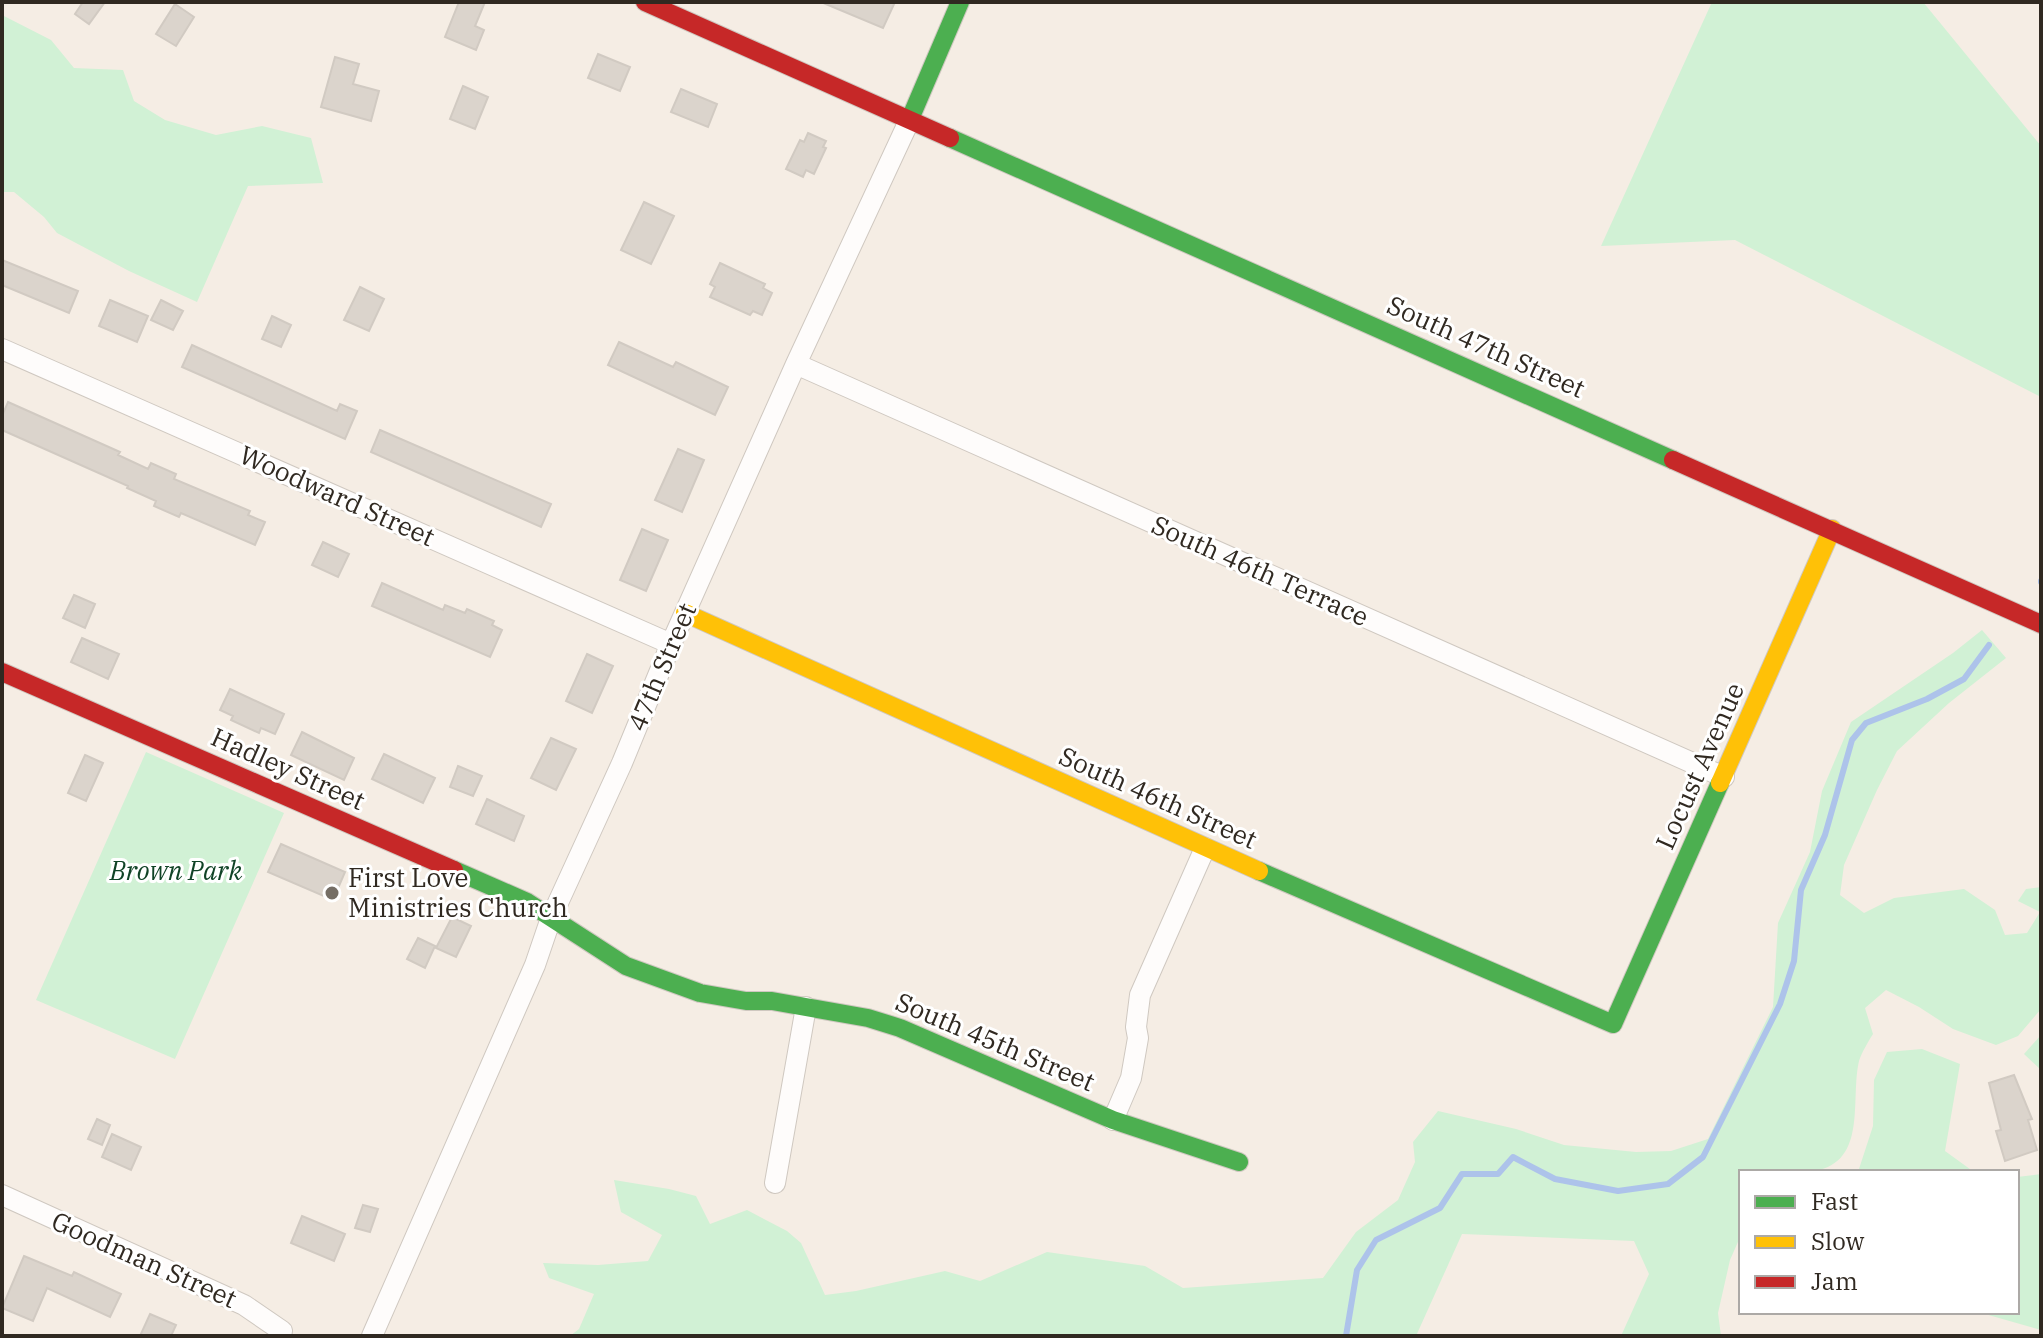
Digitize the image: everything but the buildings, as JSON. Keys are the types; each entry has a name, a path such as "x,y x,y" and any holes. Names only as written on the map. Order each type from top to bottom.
{"street":[{"name":"South 47th Street","path":"645,2 672,8 910,119 2041,624"},
{"name":"47th Street","path":"372,1336 529,979 551,918 628,749 671,644 910,119 960,2"},
{"name":"Woodward Street","path":"2,349 671,644"},
{"name":"South 46th Terrace","path":"796,364 1724,777"},
{"name":"Locust Avenue","path":"1613,1024 1832,529"},
{"name":"South 46th Street","path":"685,613 1205,848 1613,1024"},
{"name":"Hadley Street","path":"2,672 527,902 551,918"},
{"path":"1113,1120 1131,1078 1138,1038 1136,1027 1140,995 1205,848"},
{"name":"South 45th Street","path":"551,918 626,966 700,993 806,1007 868,1018 900,1028 1113,1120 1239,1162"},
{"path":"775,1183 806,1007"},
{"name":"Goodman Street","path":"2,1195 244,1305 282,1331"}],"green space":[{"path":"1712,2 1923,2 2041,146 2041,397 1735,240 1601,246"},
{"path":"2,15 51,40 74,68 123,70 134,101 165,120 216,135 262,126 311,138 323,183 248,186 197,302 129,271 57,233 44,217 14,192 2,192"},
{"path":"1982,630 2006,658 1949,703 1897,751 1844,865 1840,895 1864,913 1894,898 1964,889 1995,910 2005,935 2027,933 2040,912 2018,901 2026,889 2041,887 2041,1009 2018,1036 1996,1045 1953,1029 1886,990 1865,1008 1873,1034 1859,1061 1854,1127 1843,1155 1832,1165 1818,1170 1739,1170 1739,1240 1730,1260 1718,1313 1721,1336 1621,1336 1649,1274 1634,1241 1462,1234 1416,1336 570,1336 579,1329 594,1294 549,1278 543,1263 598,1265 648,1261 662,1235 621,1212 614,1180 696,1196 710,1224 747,1210 787,1231 801,1243 825,1295 945,1271 980,1281 1047,1252 1145,1266 1183,1288 1323,1278 1356,1232 1398,1200 1415,1162 1413,1142 1438,1111 1516,1129 1564,1145 1636,1152 1671,1151 1708,1139 1773,1007 1778,923 1810,852 1822,791 1851,722"},
{"name":"Brown Park","path":"146,752 284,813 175,1059 36,1000"},
{"path":"2041,1035 2041,1070 2024,1054"},
{"path":"1922,1049 1960,1064 1945,1151 1971,1170 1859,1170 1873,1126 1874,1080 1887,1052"},
{"path":"2041,1174 2041,1330 1985,1314 2019,1314 2019,1177"}],"waterway":[{"path":"1346,1336 1357,1270 1376,1240 1440,1208 1462,1174 1498,1174 1513,1157 1555,1179 1618,1191 1668,1184 1703,1157 1780,1004 1794,961 1801,890 1825,835 1852,740 1866,723 1927,699 1964,679 1989,645"}],"traffic: fast":[{"path":"910,119 960,2"},
{"path":"950,138 1673,460"},
{"path":"1259,871 1613,1024 1720,783"},
{"path":"454,870 527,902 626,966 700,993 746,1001 772,1001 868,1018 900,1028 1113,1120 1239,1162"}],"traffic: slow":[{"path":"1720,783 1832,529"},
{"path":"685,613 1259,871"}],"traffic: jam":[{"path":"645,2 950,138"},
{"path":"1673,460 2041,624"},
{"path":"2,672 454,870"}],"place":[{"name":"First Love Ministries Church","path":"332,893"}]}
